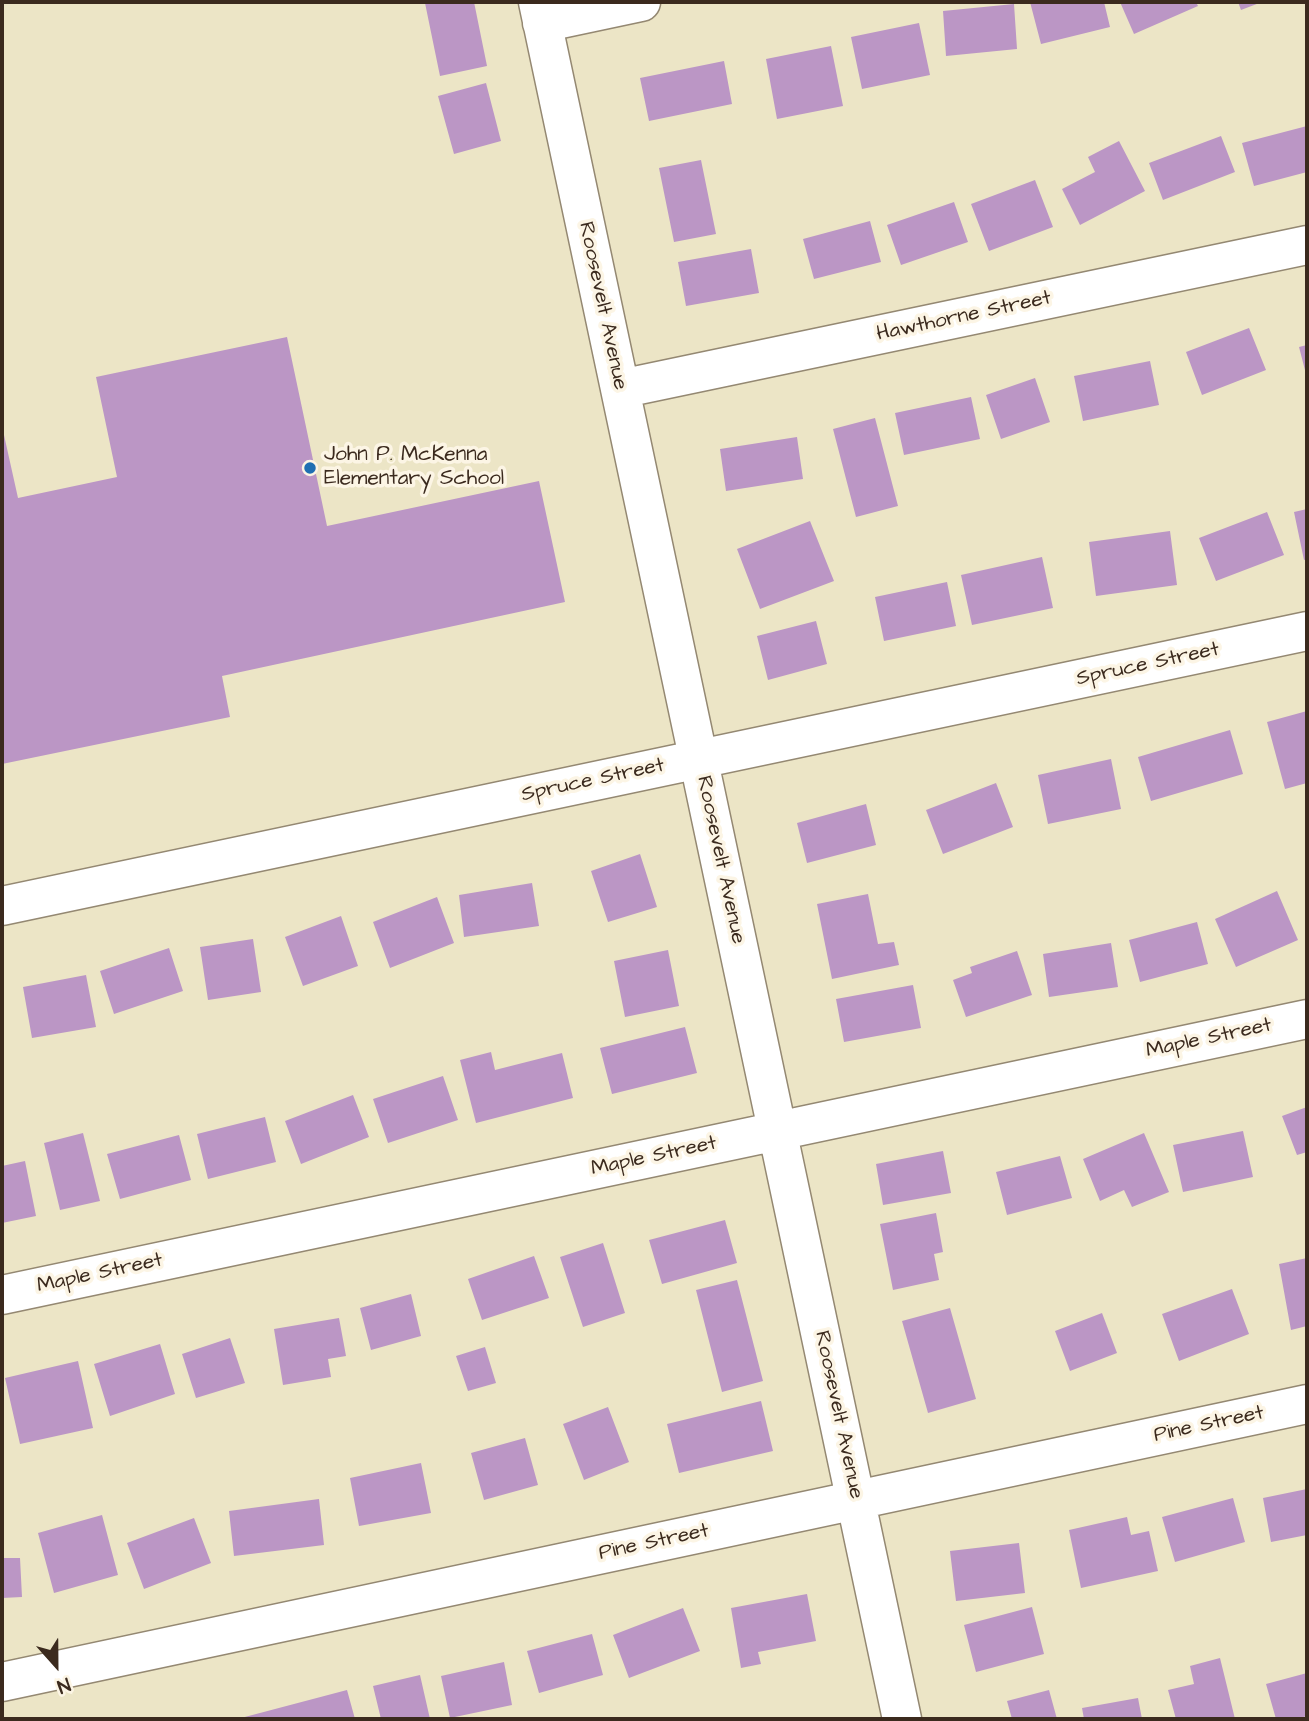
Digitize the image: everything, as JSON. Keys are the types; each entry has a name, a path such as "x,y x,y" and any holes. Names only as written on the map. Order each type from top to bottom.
{"street":[{"path":"540,12 641,2"},
{"name":"Roosevelt Avenue","path":"540,12 902,1719"},
{"name":"Hawthorne Street","path":"620,389 1307,245"},
{"name":"Spruce Street","path":"2,906 1307,631"},
{"name":"Maple Street","path":"2,1295 1307,1018"},
{"name":"Pine Street","path":"2,1682 1307,1404"}],"building":[{"path":"474,2 487,66 440,76 425,3"},
{"path":"1030,2 1104,2 1110,27 1041,44"},
{"path":"1120,2 1196,2 1198,6 1134,34"},
{"path":"1238,2 1262,2 1241,10"},
{"path":"1014,4 1017,49 946,56 943,11"},
{"path":"919,23 930,75 862,89 851,37"},
{"path":"831,46 843,106 777,119 766,59"},
{"path":"724,61 732,104 649,121 640,78"},
{"path":"486,83 501,141 454,154 438,96"},
{"path":"1307,126 1307,172 1254,186 1242,143"},
{"path":"1221,136 1235,172 1163,200 1149,163"},
{"path":"1119,141 1145,191 1080,225 1062,189 1095,172 1088,157"},
{"path":"701,160 716,234 674,242 659,168"},
{"path":"1035,180 1053,227 989,251 971,204"},
{"path":"954,202 968,242 901,265 887,225"},
{"path":"870,221 881,262 814,279 803,239"},
{"path":"751,249 759,293 686,306 678,262"},
{"path":"1249,328 1266,370 1202,395 1186,352"},
{"path":"287,337 327,526 539,481 565,602 222,676 230,717 2,764 2,426 18,498 117,477 96,377"},
{"path":"1307,345 1307,374 1306,374 1299,347"},
{"path":"1150,361 1159,405 1083,421 1074,376"},
{"path":"1035,378 1050,422 1001,439 986,395"},
{"path":"971,397 980,439 904,455 895,413"},
{"path":"875,418 898,506 856,517 833,429"},
{"path":"797,437 803,479 726,491 720,449"},
{"path":"1307,509 1307,559 1304,560 1294,512"},
{"path":"1267,512 1284,555 1216,581 1199,538"},
{"path":"810,521 834,581 760,609 737,549"},
{"path":"1170,531 1177,585 1096,596 1089,542"},
{"path":"1042,557 1053,608 972,625 961,575"},
{"path":"947,582 956,626 884,641 875,597"},
{"path":"816,621 827,664 768,680 757,636"},
{"path":"1307,711 1307,783 1285,789 1267,722"},
{"path":"1230,730 1243,774 1151,801 1138,757"},
{"path":"1111,759 1121,809 1048,824 1038,775"},
{"path":"996,783 1013,827 943,854 926,810"},
{"path":"866,804 876,845 807,863 797,823"},
{"path":"640,854 657,907 608,922 591,871"},
{"path":"532,883 539,926 464,937 459,895"},
{"path":"1277,891 1298,940 1236,967 1215,919"},
{"path":"868,894 878,944 894,942 899,965 832,979 817,904"},
{"path":"437,897 454,943 390,968 373,922"},
{"path":"341,916 358,966 303,986 285,937"},
{"path":"1197,922 1208,964 1140,982 1129,940"},
{"path":"253,939 261,992 208,1000 200,947"},
{"path":"1111,943 1118,987 1049,997 1043,954"},
{"path":"169,948 183,991 114,1014 100,971"},
{"path":"668,950 679,1006 625,1017 614,961"},
{"path":"1017,951 1032,995 966,1017 953,980 972,973 970,967"},
{"path":"86,975 96,1027 32,1038 23,987"},
{"path":"913,985 921,1028 844,1042 836,999"},
{"path":"685,1027 697,1073 612,1094 600,1048"},
{"path":"491,1052 495,1070 562,1053 573,1098 476,1123 460,1060"},
{"path":"443,1076 458,1120 388,1143 373,1099"},
{"path":"353,1095 369,1137 301,1164 285,1121"},
{"path":"1307,1107 1307,1152 1297,1155 1282,1116"},
{"path":"265,1117 276,1162 208,1179 197,1134"},
{"path":"1243,1131 1253,1177 1183,1192 1173,1145"},
{"path":"83,1133 100,1201 60,1210 44,1143"},
{"path":"1144,1133 1169,1192 1132,1207 1124,1190 1100,1201 1083,1159"},
{"path":"179,1135 191,1180 120,1199 107,1154"},
{"path":"943,1151 951,1193 883,1205 876,1164"},
{"path":"1060,1156 1072,1198 1007,1215 996,1172"},
{"path":"25,1161 36,1216 2,1223 2,1166"},
{"path":"936,1213 943,1252 934,1254 939,1280 893,1290 880,1224"},
{"path":"725,1220 737,1263 662,1284 649,1240"},
{"path":"603,1243 625,1313 583,1327 560,1257"},
{"path":"534,1256 549,1298 482,1320 468,1279"},
{"path":"1307,1258 1307,1326 1291,1330 1279,1264"},
{"path":"737,1280 763,1381 722,1392 696,1290"},
{"path":"1232,1289 1249,1334 1179,1361 1162,1314"},
{"path":"411,1294 421,1336 371,1350 360,1308"},
{"path":"950,1308 976,1399 928,1413 902,1321"},
{"path":"1102,1313 1117,1353 1070,1371 1055,1331"},
{"path":"339,1318 346,1356 328,1359 331,1377 283,1385 274,1329"},
{"path":"230,1338 245,1383 196,1398 182,1354"},
{"path":"160,1344 175,1394 110,1416 94,1364"},
{"path":"485,1347 496,1383 468,1391 456,1356"},
{"path":"78,1361 93,1428 20,1444 5,1378"},
{"path":"761,1401 773,1451 679,1473 667,1424"},
{"path":"608,1407 629,1462 584,1480 563,1424"},
{"path":"525,1438 538,1485 484,1500 471,1453"},
{"path":"421,1463 431,1513 359,1526 350,1478"},
{"path":"1307,1489 1307,1535 1271,1542 1263,1498"},
{"path":"1233,1498 1245,1542 1175,1562 1162,1517"},
{"path":"319,1499 324,1545 234,1556 229,1511"},
{"path":"102,1515 118,1575 54,1593 38,1533"},
{"path":"1127,1517 1131,1535 1149,1531 1158,1571 1081,1588 1069,1530"},
{"path":"194,1518 211,1563 144,1589 127,1543"},
{"path":"1019,1543 1025,1593 956,1601 950,1551"},
{"path":"2,1558 20,1558 22,1597 2,1598"},
{"path":"807,1594 816,1641 758,1652 761,1664 741,1668 731,1608"},
{"path":"1032,1607 1044,1654 976,1672 964,1625"},
{"path":"683,1608 700,1651 629,1678 613,1635"},
{"path":"592,1634 603,1675 539,1693 527,1651"},
{"path":"1220,1658 1235,1719 1176,1719 1168,1690 1194,1684 1190,1666"},
{"path":"504,1662 512,1705 450,1718 441,1676"},
{"path":"1307,1673 1307,1716 1276,1719 1266,1684"},
{"path":"420,1675 430,1719 381,1719 373,1686"},
{"path":"347,1690 355,1719 241,1719 241,1718"},
{"path":"1049,1690 1057,1719 1012,1719 1007,1701"},
{"path":"1138,1698 1142,1719 1084,1719 1082,1708"}],"place":[{"name":"John P. McKenna Elementary School","path":"310,468"}]}
